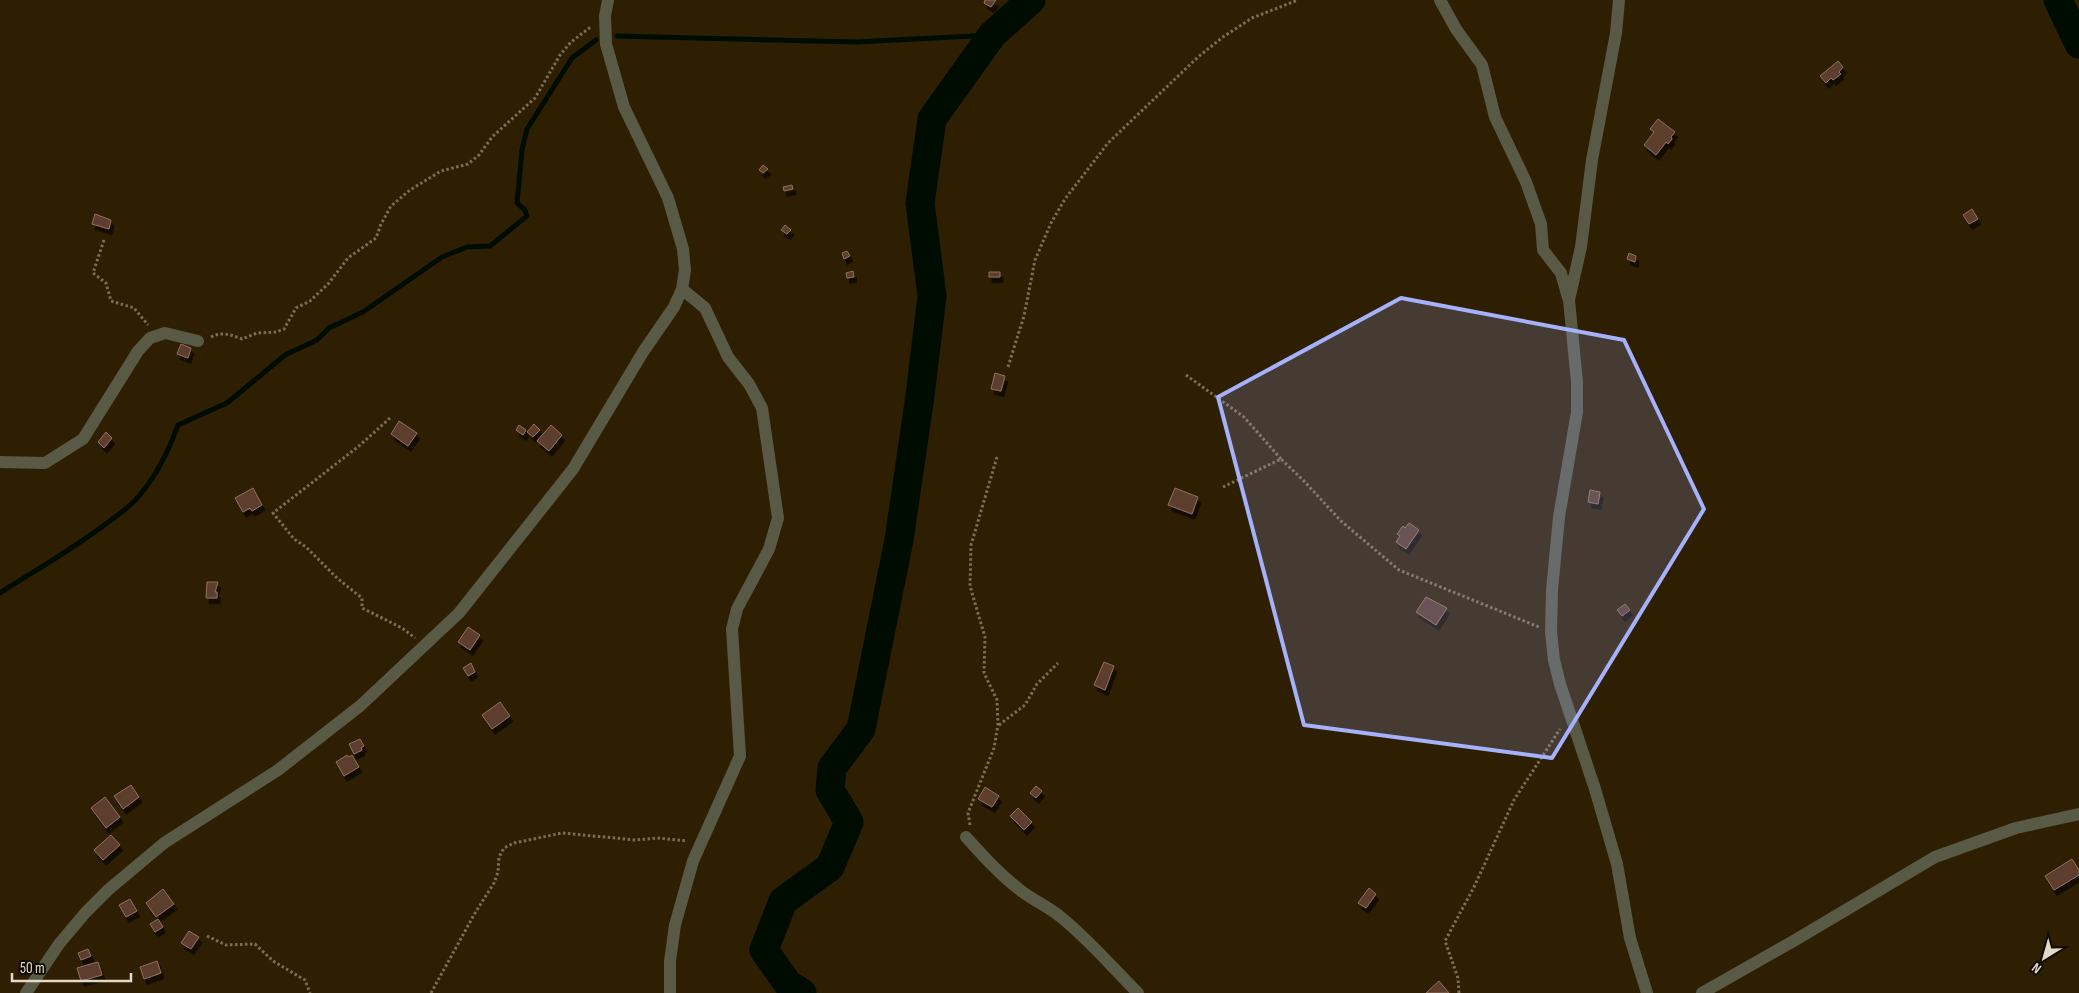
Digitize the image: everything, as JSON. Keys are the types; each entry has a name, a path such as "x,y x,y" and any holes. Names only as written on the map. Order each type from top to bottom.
{"street":[{"path":"26,993 59,944 86,912 108,890 164,843 285,764 360,706 459,613 573,469 644,352 674,307 682,289 685,270 682,249 668,198 624,107 606,44 605,16 608,0"},
{"path":"1440,0 1456,29 1482,65 1495,116 1526,182 1541,224 1544,250 1561,273 1569,300 1577,382 1577,412 1559,517 1552,590 1551,632 1554,660 1618,864 1630,938 1647,993"},
{"path":"1569,300 1581,247 1592,160 1616,33 1619,0"},
{"path":"670,993 670,961 675,925 693,862 740,756 732,629 738,610 769,549 778,518 762,408 749,384 728,357 705,308 682,289"},
{"path":"0,462 46,463 83,440 138,351 150,338 165,333 198,341"},
{"path":"1702,993 1935,857 2016,828 2079,814"},
{"path":"966,837 990,865 1022,891 1046,905 1090,942 1138,993"}],"path":[{"path":"1008,368 1024,316 1034,260 1051,222 1065,199 1108,143 1198,57 1223,37 1252,18 1298,0"},
{"path":"198,341 217,334 227,334 242,339 257,333 276,332 284,329 296,308 310,300 328,284 348,258 376,238 391,206 410,190 440,171 468,164 479,155 492,137 535,98 560,55 571,42 605,16"},
{"path":"104,240 93,273 106,283 111,301 134,308 149,326 150,338"},
{"path":"1186,375 1244,417 1280,459 1303,480 1341,521 1398,570 1551,632"},
{"path":"390,418 358,446 273,513 294,539 306,547 337,578 362,598 362,608 402,628 425,646"},
{"path":"966,837 970,827 968,813 994,748 998,725 997,700 984,673 985,637 970,586 971,545 996,457"},
{"path":"1223,487 1280,459"},
{"path":"998,725 1026,705 1037,684 1058,663"},
{"path":"1459,993 1458,978 1445,941 1474,887 1514,800 1570,714"},
{"path":"430,993 494,883 498,872 499,857 504,848 514,843 562,833 636,840 658,838 702,843"},
{"path":"207,936 226,946 255,944 273,961 305,980 310,993"}],"highlighted area":[{"path":"1401,298 1624,340 1704,509 1552,758 1304,725 1218,397"}],"building":[{"path":"985,0 996,0 991,7 984,3"},
{"path":"1838,61 1843,67 1839,72 1841,74 1833,80 1831,78 1826,83 1820,76"},
{"path":"1658,119 1675,132 1668,144 1666,142 1656,155 1644,145 1654,132 1650,129"},
{"path":"763,165 768,169 763,173 759,170"},
{"path":"792,185 793,189 784,191 783,187"},
{"path":"1972,209 1978,219 1969,224 1963,215"},
{"path":"95,214 111,220 109,229 92,224"},
{"path":"785,225 791,230 787,234 781,230"},
{"path":"847,251 850,256 844,259 842,253"},
{"path":"1629,253 1636,256 1635,262 1627,259"},
{"path":"853,271 854,277 847,278 846,273"},
{"path":"989,272 1000,272 1000,277 989,277"},
{"path":"181,344 191,348 188,358 177,354"},
{"path":"995,373 1005,376 1001,391 991,389"},
{"path":"399,421 417,433 408,446 391,434"},
{"path":"534,424 540,430 533,437 527,432"},
{"path":"519,425 526,430 523,435 516,430"},
{"path":"551,425 562,435 549,451 537,441"},
{"path":"106,432 112,438 104,448 98,442"},
{"path":"253,488 262,505 252,511 250,508 243,512 235,498"},
{"path":"1175,488 1198,497 1192,514 1168,505"},
{"path":"1590,490 1600,492 1598,504 1588,502"},
{"path":"1409,523 1419,530 1406,549 1396,542 1400,536 1397,534 1403,526 1405,528"},
{"path":"207,582 218,582 215,592 217,592 217,598 206,598"},
{"path":"1426,597 1447,608 1436,625 1416,612"},
{"path":"1625,604 1630,610 1622,616 1617,610"},
{"path":"468,627 480,635 470,650 458,642"},
{"path":"1104,662 1114,666 1105,690 1094,685"},
{"path":"471,663 475,672 468,676 463,668"},
{"path":"500,702 510,716 492,729 482,715"},
{"path":"360,739 364,746 361,748 362,750 354,754 349,744"},
{"path":"347,755 349,757 352,755 359,767 344,776 336,762"},
{"path":"131,785 139,797 123,809 114,796"},
{"path":"1036,786 1042,791 1036,798 1030,793"},
{"path":"985,787 999,796 992,807 978,799"},
{"path":"105,797 120,817 106,828 91,808"},
{"path":"1018,808 1032,822 1024,830 1010,816"},
{"path":"111,835 120,845 103,860 94,850"},
{"path":"2072,859 2079,870 2079,875 2054,890 2045,876"},
{"path":"1369,888 1376,894 1366,908 1358,903"},
{"path":"163,889 174,904 156,917 146,903"},
{"path":"130,899 137,911 126,917 119,905"},
{"path":"158,919 163,927 155,932 150,924"},
{"path":"189,931 199,937 191,949 181,943"},
{"path":"88,949 91,956 81,960 78,953"},
{"path":"157,961 161,973 144,979 140,967"},
{"path":"98,962 102,975 81,981 77,968"},
{"path":"1439,981 1449,993 1426,993"}],"waterway":[{"path":"802,993 788,984 764,950 783,901 830,867 849,822 830,790 832,768 861,729 899,540 920,396 932,296 920,203 932,119 992,35 1031,0"},
{"path":"2058,0 2079,44"},
{"path":"617,36 856,42 992,35"},
{"path":"0,593 81,542 132,504 156,471 178,425 227,403 285,355 317,340 329,328 363,312 442,257 467,247 490,246 527,216 525,210 517,203 522,150 527,129 572,58 596,40"}]}
